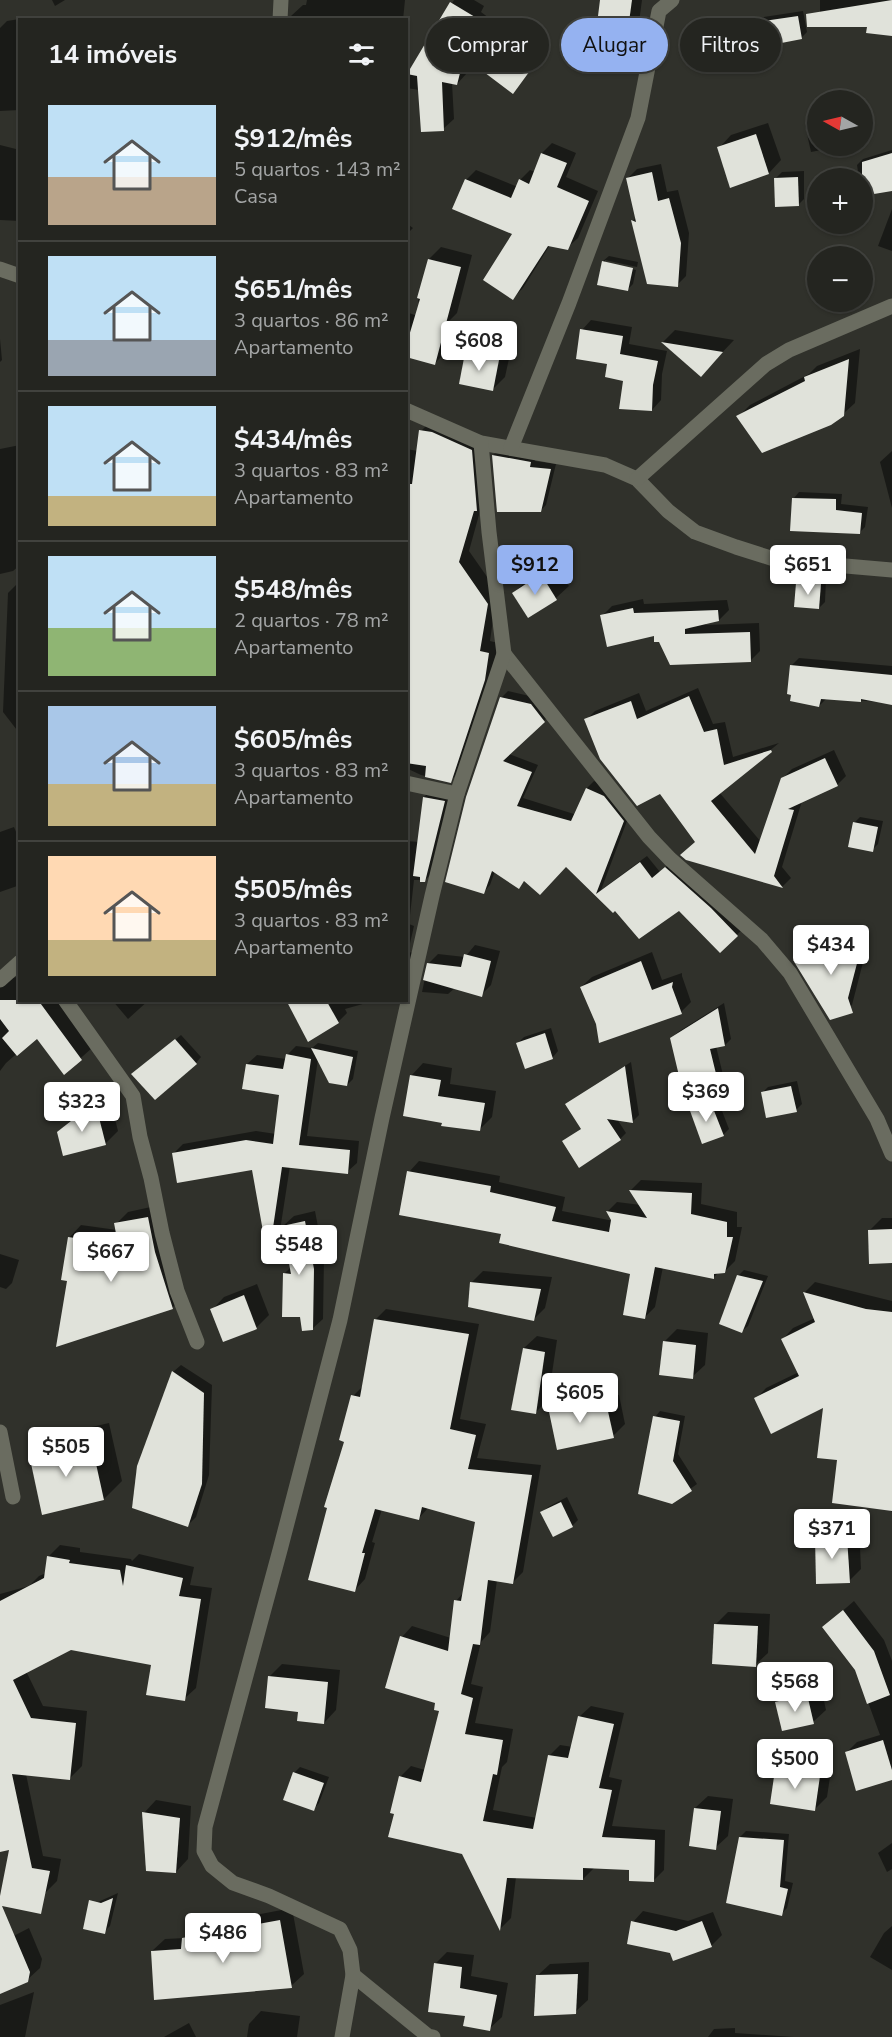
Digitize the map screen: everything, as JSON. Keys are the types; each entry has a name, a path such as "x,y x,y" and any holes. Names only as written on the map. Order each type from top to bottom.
{"street":[{"path":"280,18 281,0"},
{"path":"511,448 569,303 638,118 659,11 672,0"},
{"path":"0,269 18,275"},
{"path":"637,479 766,364 789,350 892,306"},
{"path":"408,411 482,443 605,465 637,479 668,512 695,532 736,547 777,560 892,570"},
{"path":"408,1001 457,794 504,654 489,532 482,443"},
{"path":"504,654 649,837 670,859 762,940 790,973 877,1119 892,1154"},
{"path":"408,783 457,794"},
{"path":"0,980 18,964"},
{"path":"66,1002 133,1096 140,1137 177,1291 197,1342"},
{"path":"342,2037 352,1975 350,1950 340,1929 269,1896 233,1883 212,1866 204,1851 205,1827 339,1320 408,1002"},
{"path":"0,1432 13,1497"},
{"path":"352,1975 428,2036 434,2037"}],"building":[{"path":"600,0 632,0 630,18 598,18"},
{"path":"892,0 892,36 866,33 867,27 807,27 806,14"},
{"path":"450,2 474,18 440,18"},
{"path":"798,16 802,39 781,43 781,19"},
{"path":"426,42 426,72 460,72 457,85 442,82 444,131 421,132 417,76 408,74"},
{"path":"484,72 529,72 513,94"},
{"path":"756,134 769,174 730,188 717,147"},
{"path":"541,153 567,163 557,187 589,201 568,250 548,246 513,300 483,280 512,234 452,209 465,179 511,198 519,179 529,184"},
{"path":"892,153 892,191 873,194 873,168 862,168 862,162"},
{"path":"652,172 658,201 669,198 681,243 678,287 647,284 631,220 636,222 626,178"},
{"path":"798,177 799,206 775,207 774,178"},
{"path":"428,259 461,267 435,365 408,358 408,339 420,299 417,298"},
{"path":"602,261 633,268 628,291 597,285"},
{"path":"580,329 623,336 620,354 658,361 653,385 652,411 619,409 623,381 605,377 607,364 576,359"},
{"path":"661,342 723,352 701,377"},
{"path":"465,353 499,360 493,391 459,384"},
{"path":"849,359 844,416 831,425 762,453 736,416 805,381 804,377"},
{"path":"419,430 432,432 472,450 477,511 474,511 459,562 488,604 480,651 489,653 485,680 451,783 425,777 426,766 408,763 408,484 412,484"},
{"path":"492,455 531,462 530,467 551,469 541,512 497,512"},
{"path":"792,498 836,499 836,510 862,513 860,534 790,531"},
{"path":"541,574 557,600 528,618 512,593"},
{"path":"796,583 821,584 819,609 794,607"},
{"path":"633,608 634,613 718,610 719,621 685,629 685,634 750,632 751,662 670,665 659,642 654,642 654,636 607,647 600,615"},
{"path":"790,665 892,675 892,705 861,699 861,702 821,699 819,707 790,701 791,695 787,694"},
{"path":"689,696 704,732 717,729 724,765 771,750 772,752 711,801 755,854 781,778 825,758 838,786 788,809 794,810 774,876 783,888 686,860 680,855 695,842 660,794 637,806 600,759 584,719 631,701 637,719"},
{"path":"500,697 531,704 545,722 503,761 532,772 517,806 571,821 586,788 604,796 624,821 596,894 640,862 652,878 665,867 711,908 738,936 720,953 679,911 639,939 615,911 613,913 566,867 540,895 524,881 519,889 492,871 484,894 445,882 466,797"},
{"path":"423,797 445,801 425,882 420,882 420,877 413,876"},
{"path":"853,822 878,827 873,852 848,847"},
{"path":"831,941 861,948 848,998 853,1013 830,1020 793,960"},
{"path":"464,954 491,961 482,997 423,980 427,963 461,967"},
{"path":"641,961 652,990 673,982 672,987 682,1014 599,1043 596,1024 580,987"},
{"path":"0,1000 39,1002 82,1060 64,1075 37,1039 17,1056 2,1038 9,1031 0,1019"},
{"path":"287,1002 327,1002 339,1023 308,1042"},
{"path":"718,1008 725,1046 710,1049 718,1082 685,1101 670,1038"},
{"path":"545,1033 553,1059 525,1069 516,1043"},
{"path":"175,1039 197,1064 155,1100 131,1074"},
{"path":"311,1048 353,1057 347,1086 329,1083"},
{"path":"286,1054 311,1059 299,1145 350,1150 348,1174 282,1167 270,1248 266,1248 252,1170 177,1183 172,1153 246,1140 273,1144 279,1095 242,1089 246,1064 283,1069"},
{"path":"625,1066 633,1123 607,1119 621,1140 579,1168 562,1141 581,1129 565,1104"},
{"path":"410,1075 441,1080 438,1096 485,1103 480,1131 441,1126 442,1123 403,1116"},
{"path":"791,1086 797,1112 766,1118 761,1092"},
{"path":"95,1102 106,1145 63,1156 57,1132"},
{"path":"711,1103 724,1136 702,1144 689,1108"},
{"path":"407,1171 491,1186 490,1192 556,1207 552,1221 609,1232 611,1220 606,1211 647,1218 629,1190 692,1193 691,1214 727,1222 727,1237 733,1237 725,1273 714,1274 714,1279 655,1267 645,1319 623,1315 630,1274 499,1243 501,1234 399,1215"},
{"path":"148,1217 155,1252 173,1309 56,1347 67,1281 61,1280 68,1237 118,1244 114,1223"},
{"path":"305,1221 314,1269 313,1330 302,1331 300,1317 282,1317 283,1273 291,1274 282,1226"},
{"path":"892,1229 892,1263 869,1264 868,1230"},
{"path":"737,1275 763,1281 742,1333 719,1324"},
{"path":"470,1282 541,1289 534,1321 468,1307"},
{"path":"803,1292 866,1309 892,1312 892,1511 832,1503 837,1460 817,1458 823,1408 771,1434 754,1398 799,1376 781,1339 815,1322"},
{"path":"244,1295 257,1329 223,1342 210,1309"},
{"path":"374,1319 469,1334 450,1429 476,1435 468,1469 532,1475 513,1584 488,1580 480,1645 473,1644 461,1694 473,1698 465,1734 503,1740 497,1775 493,1774 483,1821 533,1829 548,1755 568,1758 578,1716 614,1724 599,1788 612,1790 602,1837 655,1840 654,1882 629,1881 629,1870 583,1868 583,1880 507,1878 500,1931 462,1854 388,1837 394,1814 390,1813 399,1776 421,1782 439,1711 434,1710 435,1703 385,1688 400,1636 448,1651 454,1600 461,1601 475,1522 422,1507 419,1520 375,1509 362,1553 365,1553 355,1592 308,1580 327,1508 324,1507 344,1442 339,1440 351,1395 360,1397"},
{"path":"663,1341 696,1345 693,1379 659,1375"},
{"path":"523,1348 545,1352 536,1414 511,1410"},
{"path":"172,1371 204,1393 202,1484 188,1527 132,1508 137,1466"},
{"path":"575,1401 607,1407 614,1438 557,1450 548,1407"},
{"path":"653,1416 680,1421 673,1461 692,1491 672,1504 638,1494"},
{"path":"91,1441 104,1500 42,1515 29,1454"},
{"path":"561,1502 573,1527 553,1537 540,1512"},
{"path":"847,1536 850,1583 816,1584 815,1538"},
{"path":"47,1556 70,1560 69,1563 120,1570 123,1586 126,1565 183,1578 179,1596 201,1599 185,1701 146,1695 151,1665 71,1650 13,1680 31,1718 76,1723 70,1780 12,1774 32,1868 50,1871 41,1914 2,1906 30,1972 28,1982 0,1994 0,1896 9,1850 0,1852 0,1601 44,1578"},
{"path":"843,1610 874,1651 890,1695 867,1704 855,1670 822,1627"},
{"path":"714,1624 758,1626 756,1667 712,1664"},
{"path":"268,1676 328,1682 324,1724 297,1721 298,1712 265,1708"},
{"path":"807,1694 814,1724 782,1731 775,1702"},
{"path":"883,1740 892,1770 892,1780 856,1791 845,1752"},
{"path":"775,1770 820,1776 815,1811 770,1804"},
{"path":"293,1772 324,1783 314,1811 283,1800"},
{"path":"694,1808 721,1811 716,1850 689,1846"},
{"path":"142,1812 180,1818 176,1873 146,1871"},
{"path":"739,1837 784,1840 780,1887 788,1889 782,1916 726,1903"},
{"path":"113,1898 105,1934 83,1929 89,1900 101,1903"},
{"path":"280,1920 292,1988 154,2000 151,1951 181,1949 182,1938"},
{"path":"631,1921 676,1931 702,1921 712,1947 673,1961 670,1953 627,1944"},
{"path":"434,1963 462,1967 460,1988 497,1995 490,2031 463,2026 465,2016 428,2012"},
{"path":"578,1974 576,2014 534,2016 536,1975"}]}
